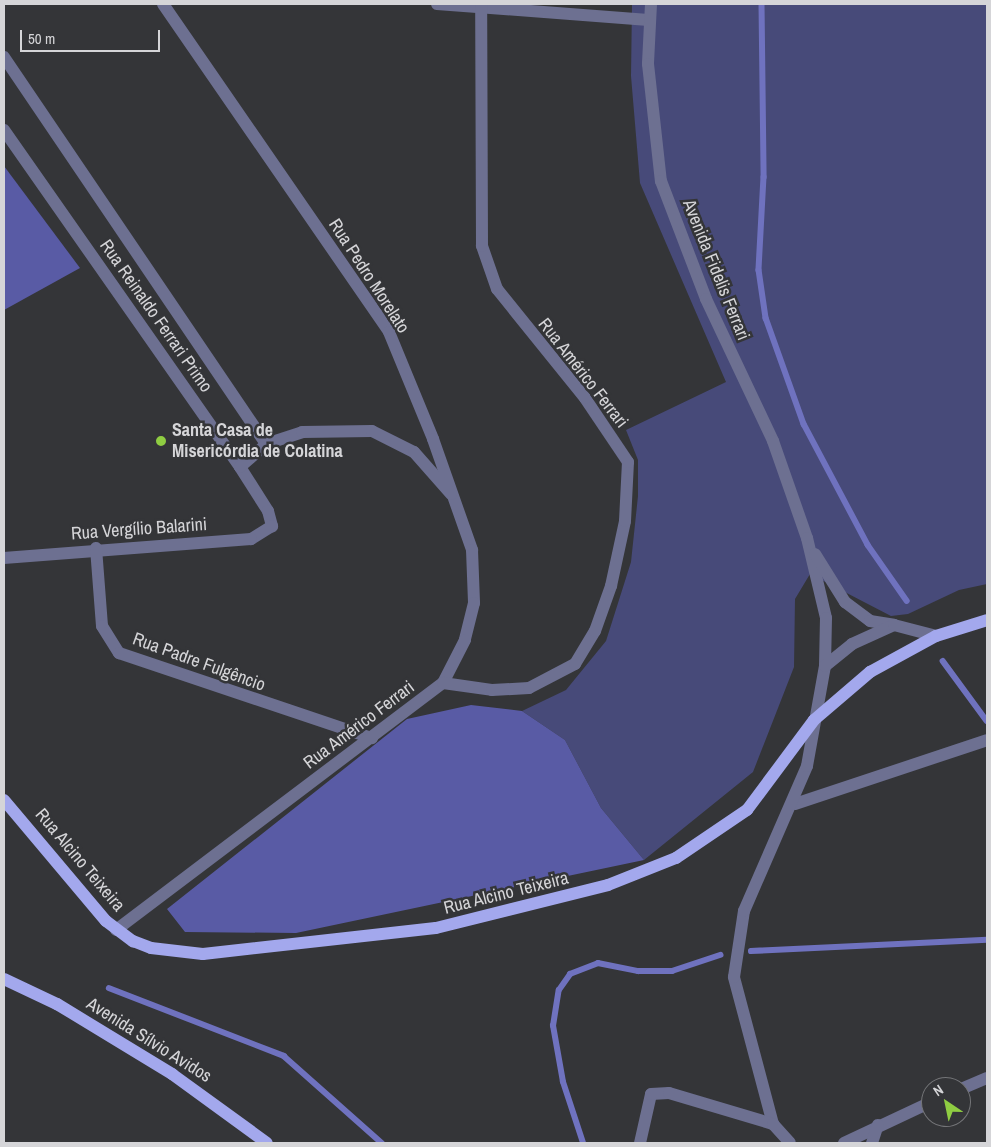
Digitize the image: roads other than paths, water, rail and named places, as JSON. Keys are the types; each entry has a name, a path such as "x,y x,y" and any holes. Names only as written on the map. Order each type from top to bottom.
{"main road":[{"name":"Rua Alcino Teixeira","path":"4,800 116,930 151,948 203,954 436,928 608,885 676,858 747,810 814,720 870,672 936,636 987,620"},
{"name":"Avenida Sílvio Avidos","path":"4,979 57,1004 165,1069 239,1118 268,1143"}],"street":[{"name":"Rua Pedro Morelato","path":"164,4 389,332 456,500 472,550 474,603 465,640 444,683"},
{"path":"437,4 648,20"},
{"name":"Avenida Fidelis Ferrari","path":"651,4 648,20 661,181 706,299 773,441 807,538 826,618 825,666 807,766 795,804 744,911 734,977 773,1124"},
{"name":"Rua Américo Ferrari","path":"116,930 444,683 492,690 529,688 575,664 595,631 612,586 625,521 628,462 600,418 497,289 482,246 481,6"},
{"path":"4,57 266,444"},
{"name":"Rua Reinaldo Ferrari Primo","path":"4,130 240,467 268,511 272,526"},
{"path":"240,467 266,444 302,432 372,431 414,452 456,500"},
{"name":"Rua Vergílio Balarini","path":"4,558 96,548 251,539 272,526"},
{"name":"Avenida Fidelis Ferrari","path":"807,538 846,602 870,621 936,636"},
{"name":"Rua Padre Fulgêncio","path":"96,548 102,626 119,653 372,738"},
{"path":"825,666 852,644 894,625"},
{"path":"795,804 987,740"},
{"path":"971,1085 987,1078"},
{"path":"640,1143 650,1094 669,1093 773,1124 790,1143"},
{"path":"844,1143 878,1125 921,1106"},
{"path":"872,1143 878,1125"}],"waterway":[{"path":"762,4 764,177 759,270 766,318 804,424 868,545 907,601"},
{"path":"943,661 987,721"},
{"path":"751,951 987,940"},
{"path":"583,1143 563,1082 553,1026 559,990 570,974 598,963 638,971 672,971 720,955"},
{"path":"109,988 284,1056 382,1143"}],"place":[{"name":"Santa Casa de Misericórdia de Colatina","path":"161,441"}]}
